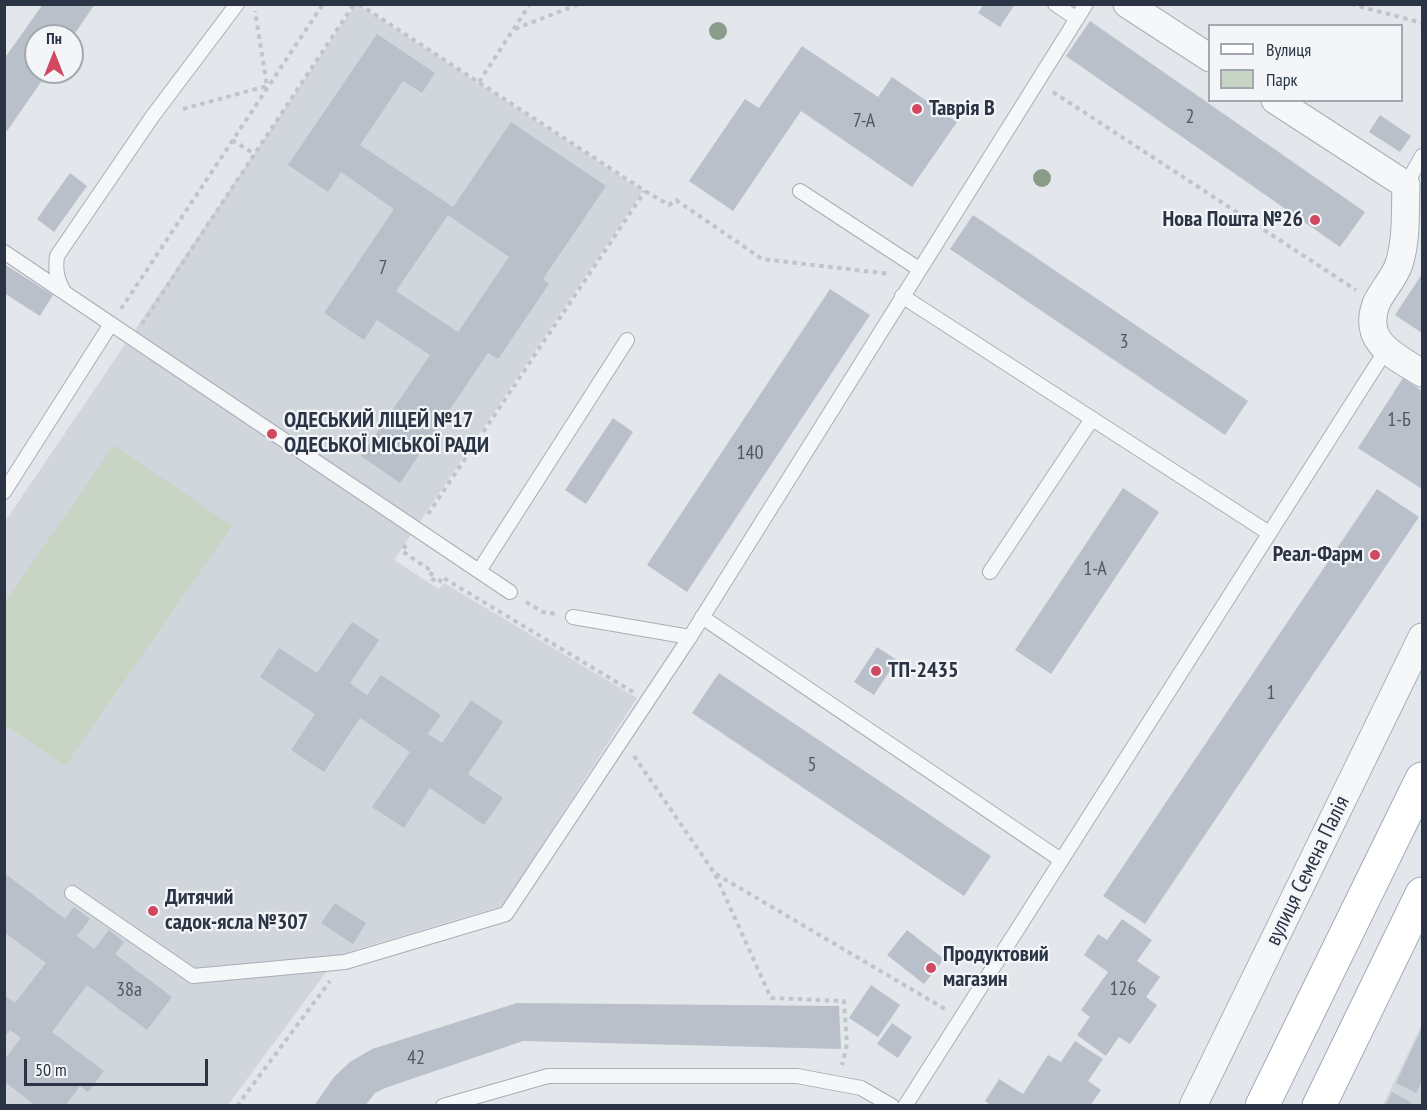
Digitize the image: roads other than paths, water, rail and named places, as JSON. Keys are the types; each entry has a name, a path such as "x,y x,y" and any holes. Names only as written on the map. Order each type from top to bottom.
{"main road":[{"path":"1262,1106 1422,779"},
{"path":"1319,1106 1422,894"}],"street":[{"path":"1127,4 1208,57"},
{"path":"1278,102 1406,185 1403,242 1399,263 1377,303 1373,333 1386,350 1422,373"},
{"name":"вулиця Семена Палія","path":"1193,1106 1422,637"}],"lane":[{"path":"65,294 58,281 55,268 57,256 152,117 237,4"},
{"path":"1055,4 1077,20"},
{"path":"72,893 193,975 345,962 506,914 690,637 1086,4"},
{"path":"1406,185 1422,156"},
{"path":"800,191 917,273"},
{"path":"4,252 510,592"},
{"path":"902,296 1269,533"},
{"path":"4,492 111,324"},
{"path":"479,571 627,340"},
{"path":"905,1106 1386,350"},
{"path":"990,572 1092,418"},
{"path":"573,617 690,637"},
{"path":"702,617 1061,860"},
{"path":"443,1106 548,1076 797,1076 861,1088 892,1106"}],"place":[{"name":"Таврія В","path":"917,109"},
{"name":"Нова Пошта №26","path":"1315,220"},
{"name":"ОДЕСЬКИЙ ЛІЦЕЙ №17 ОДЕСЬКОЇ МІСЬКОЇ РАДИ","path":"272,434"},
{"name":"Реал-Фарм","path":"1375,555"},
{"name":"ТП-2435","path":"876,671"},
{"name":"Дитячий садок-ясла №307","path":"153,911"},
{"name":"Продуктовий магазин","path":"931,968"}]}
